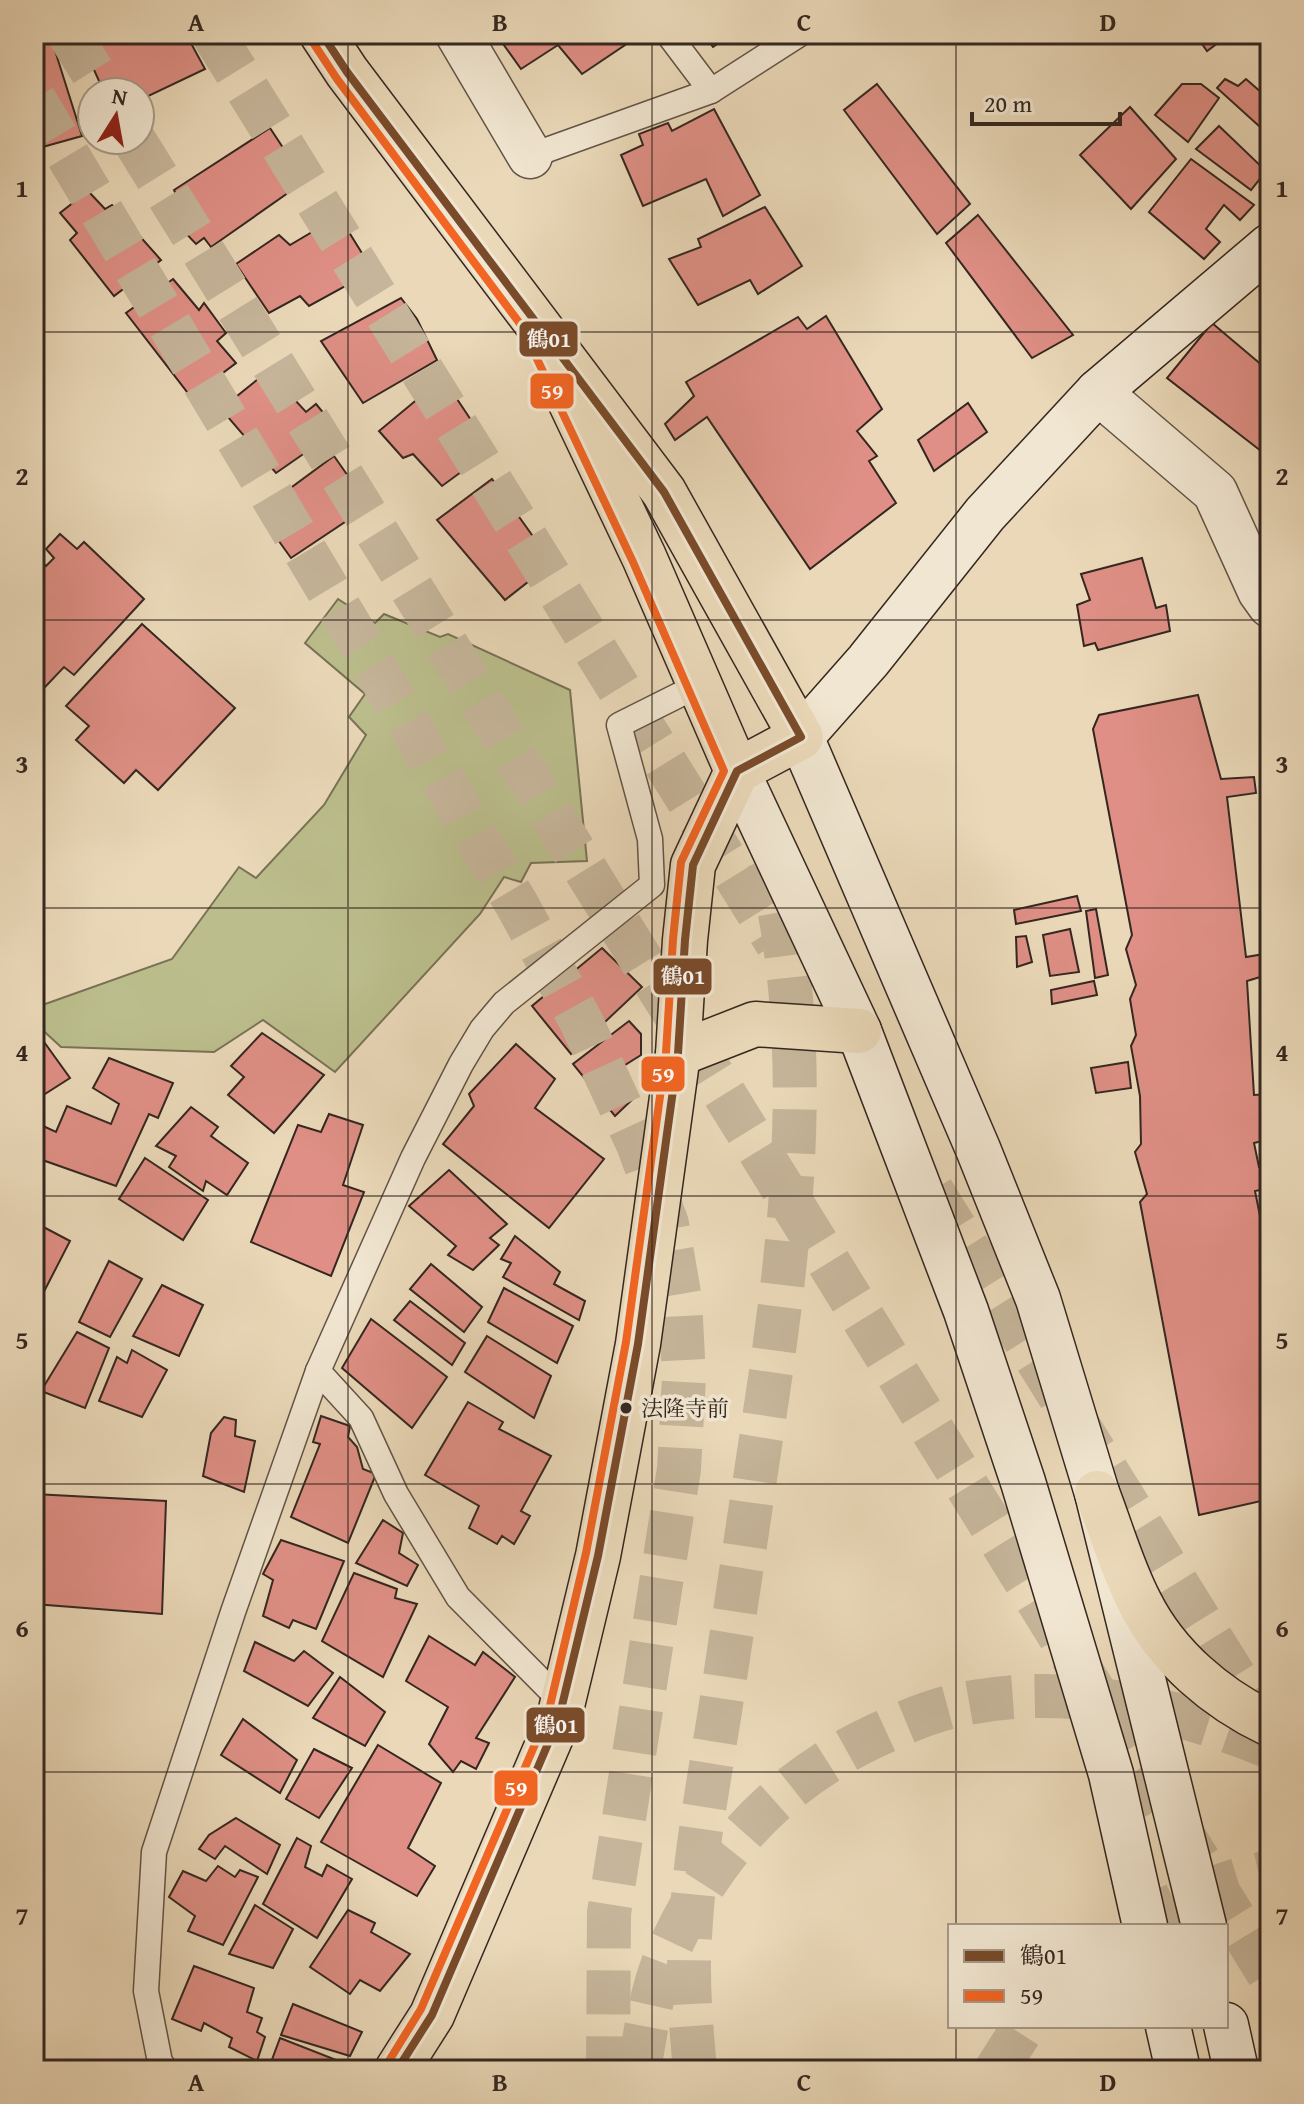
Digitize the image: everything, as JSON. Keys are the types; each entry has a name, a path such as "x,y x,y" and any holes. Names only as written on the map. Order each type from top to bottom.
{"main road":[{"path":"322,34 531,319 664,492 801,737 737,771 693,865 678,1054 638,1344 598,1556 563,1703 432,2015 397,2070"},
{"path":"531,319 644,557 737,771"},
{"path":"678,1054 755,1024 859,1031"},
{"path":"1097,1493 1140,1604 1171,1648 1208,1687 1247,1714 1270,1724"}],"street":[{"path":"458,34 530,156"},
{"path":"1204,1924 1097,1493 1038,1299 978,1149 801,737 868,661 985,514 1098,392 1270,246"},
{"path":"1098,392 1215,492 1260,591 1270,605"},
{"path":"737,771 859,1031 966,1311 1023,1482 1111,1774 1145,1924"},
{"path":"1168,2028 1178,2070"},
{"path":"1227,2028 1236,2070"}],"lane":[{"path":"668,34 711,91"},
{"path":"530,156 711,91 800,34"},
{"path":"166,2070 160,2062 146,1991 154,1852 233,1612 318,1371 413,1158 482,1029 504,1003 652,885 650,839 619,725 699,685"},
{"path":"318,1371 361,1418 396,1494 458,1597 563,1703"}],"green space":[{"path":"338,599 375,623 384,614 440,637 448,634 570,690 587,861 531,863 521,882 504,877 480,914 335,1072 263,1020 214,1052 61,1047 35,1023 34,1008 172,959 239,867 256,878 324,805 366,735 349,717 365,694 305,643"}],"building":[{"path":"113,34 186,34 205,69 156,92 156,76 97,76 85,50"},
{"path":"496,34 615,34 625,45 582,74 558,45 521,69"},
{"path":"703,34 732,34 713,47"},
{"path":"1195,34 1230,34 1207,51"},
{"path":"52,41 76,117 76,138 39,148 34,133 34,64 39,63 37,47"},
{"path":"1225,79 1238,86 1246,79 1270,100 1270,136 1217,88"},
{"path":"877,84 970,204 937,234 844,110"},
{"path":"1182,84 1201,84 1219,98 1188,142 1155,115"},
{"path":"1130,107 1176,159 1131,209 1080,155"},
{"path":"714,109 760,195 723,216 706,179 643,206 621,155 643,145 639,134 668,123 672,131"},
{"path":"1219,126 1266,171 1251,190 1196,149"},
{"path":"270,128 305,181 211,247 204,238 196,244 178,225 187,216 174,190"},
{"path":"1191,159 1254,205 1240,220 1224,205 1206,229 1220,242 1204,259 1149,212"},
{"path":"88,191 105,209 112,205 161,260 114,296 70,240 77,233 60,213"},
{"path":"765,207 802,266 758,294 750,280 698,305 669,259 701,247 698,239"},
{"path":"978,215 1073,335 1032,358 946,243"},
{"path":"339,216 373,271 309,306 300,296 269,313 236,264 279,235 290,245"},
{"path":"173,279 199,310 204,303 226,333 217,341 236,363 191,397 126,313"},
{"path":"401,298 417,319 437,360 363,403 321,341"},
{"path":"826,316 882,409 857,431 877,456 869,461 896,503 810,569 707,417 675,440 665,424 694,396 686,382 798,317 807,329"},
{"path":"1212,323 1270,372 1270,458 1167,378"},
{"path":"268,371 306,412 316,404 331,422 316,434 322,441 276,473 221,409"},
{"path":"443,378 491,450 442,486 413,454 403,458 379,431"},
{"path":"968,403 987,432 934,471 918,440"},
{"path":"334,456 369,506 291,558 258,512"},
{"path":"492,479 552,563 505,600 437,520"},
{"path":"1270,518 1270,565 1263,530"},
{"path":"60,534 77,549 84,542 144,599 74,675 64,667 45,687 34,677 34,555 46,566 54,558 46,549"},
{"path":"1142,558 1156,608 1166,605 1170,631 1098,650 1095,643 1084,646 1077,605 1090,600 1081,574"},
{"path":"142,624 235,708 158,790 136,770 124,783 76,740 89,726 66,706"},
{"path":"1198,695 1221,779 1254,777 1256,793 1227,797 1246,957 1270,953 1270,974 1247,981 1254,1095 1270,1094 1270,1139 1254,1143 1259,1167 1270,1164 1270,1188 1255,1191 1270,1266 1270,1499 1199,1515 1140,1202 1147,1194 1135,1152 1141,1144 1140,1096 1131,1046 1136,1035 1130,999 1136,985 1126,949 1132,935 1093,729 1099,715"},
{"path":"1077,896 1081,911 1016,924 1014,910"},
{"path":"1096,909 1108,975 1095,978 1086,911"},
{"path":"1070,929 1079,972 1050,976 1043,935"},
{"path":"1026,936 1032,962 1017,967 1016,937"},
{"path":"602,948 642,987 571,1054 532,1006"},
{"path":"1094,981 1097,995 1052,1004 1051,990"},
{"path":"629,1021 641,1034 641,1055 614,1072 635,1097 615,1116 573,1064"},
{"path":"34,1028 70,1078 34,1101"},
{"path":"262,1033 324,1075 274,1133 228,1095 244,1077 231,1066"},
{"path":"516,1044 555,1079 535,1108 604,1159 549,1228 443,1144 474,1106 469,1094"},
{"path":"109,1058 173,1083 158,1118 149,1114 116,1186 34,1157 43,1126 56,1132 67,1106 111,1124 119,1104 93,1088"},
{"path":"1128,1062 1131,1088 1096,1093 1091,1068"},
{"path":"191,1107 218,1127 211,1136 248,1163 227,1195 206,1181 203,1191 169,1167 176,1156 156,1146"},
{"path":"329,1114 363,1125 343,1185 364,1192 331,1276 251,1242 298,1125 321,1132"},
{"path":"145,1158 208,1200 183,1240 119,1199"},
{"path":"449,1170 507,1224 490,1238 499,1245 473,1270 448,1255 456,1246 409,1206"},
{"path":"34,1222 70,1241 34,1311"},
{"path":"515,1236 560,1272 554,1284 585,1301 579,1320 503,1277 511,1263 501,1259"},
{"path":"109,1261 142,1279 110,1337 79,1322"},
{"path":"431,1264 482,1307 464,1332 410,1289"},
{"path":"162,1285 203,1305 179,1356 133,1336"},
{"path":"504,1288 573,1326 557,1363 488,1322"},
{"path":"410,1301 465,1343 452,1365 394,1320"},
{"path":"371,1319 447,1377 412,1428 342,1368"},
{"path":"77,1332 109,1348 85,1408 41,1391"},
{"path":"487,1336 551,1376 534,1418 465,1372"},
{"path":"132,1350 167,1370 142,1417 99,1401 117,1357 127,1363"},
{"path":"468,1402 503,1422 499,1429 551,1456 521,1511 530,1516 514,1544 502,1536 497,1544 469,1528 479,1506 425,1475"},
{"path":"321,1416 350,1426 348,1437 357,1447 363,1469 376,1474 348,1543 291,1517 320,1444 313,1442"},
{"path":"224,1417 236,1420 235,1436 255,1441 244,1492 203,1476 211,1433"},
{"path":"34,1494 166,1501 162,1614 34,1604"},
{"path":"383,1520 403,1533 399,1553 418,1565 407,1586 356,1563"},
{"path":"281,1540 344,1561 316,1629 293,1620 289,1628 263,1616 273,1580 263,1574"},
{"path":"354,1573 397,1589 395,1598 417,1604 383,1677 322,1641"},
{"path":"429,1636 475,1665 483,1652 515,1677 476,1738 489,1743 476,1769 461,1761 453,1772 429,1744 448,1707 406,1681"},
{"path":"255,1642 294,1661 304,1651 333,1673 308,1706 244,1671"},
{"path":"340,1677 385,1712 365,1746 313,1718"},
{"path":"243,1719 297,1760 280,1793 221,1755"},
{"path":"378,1745 441,1783 408,1848 435,1866 417,1896 321,1842"},
{"path":"314,1749 352,1768 319,1818 286,1799"},
{"path":"236,1818 280,1845 267,1874 225,1846 215,1859 199,1849 209,1835"},
{"path":"297,1838 311,1846 305,1867 322,1876 327,1865 352,1879 317,1938 263,1904"},
{"path":"218,1866 235,1877 240,1870 258,1877 223,1945 188,1931 195,1916 169,1897 183,1871 206,1881"},
{"path":"255,1905 293,1929 273,1968 229,1954"},
{"path":"348,1910 375,1923 371,1932 410,1954 380,1991 360,1980 350,1994 310,1967"},
{"path":"194,1966 254,1988 247,2012 262,2018 257,2032 265,2037 257,2061 229,2047 232,2038 204,2023 201,2031 172,2019"},
{"path":"293,2004 362,2032 350,2056 281,2035"},
{"path":"280,2038 349,2065 347,2070 281,2070 270,2065"}],"tunnel":[{"path":"69,34 95,76"},
{"path":"213,34 777,943"},
{"path":"34,99 516,903 581,1021 638,1144 667,1224 680,1299 684,1378 679,1469 609,1913 608,2070"},
{"path":"144,156 1270,1976"},
{"path":"695,2070 689,1970 695,1880 773,1361 794,1146 795,1074 791,1003 783,932 769,861"},
{"path":"932,1191 1268,1730"},
{"path":"639,2070 650,2007 664,1962 708,1879 730,1849 781,1796 810,1773 877,1735 924,1715 961,1704 1049,1696 1087,1698 1162,1711 1270,1747"},
{"path":"1142,1924 1201,1893 1270,1872"},
{"path":"996,2070 1023,2028"}],"transit line":[{"name":"鶴01","path":"322,34 347,72 664,492 801,737 737,771 693,865 678,1054 638,1344 598,1556 559,1718 432,2015 397,2070"},
{"name":"59","path":"312,41 521,325 633,562 724,771 681,862 666,1053 626,1342 586,1553 548,1714 421,2009 387,2064"}],"place":[{"name":"法隆寺前","path":"626,1408"}]}
